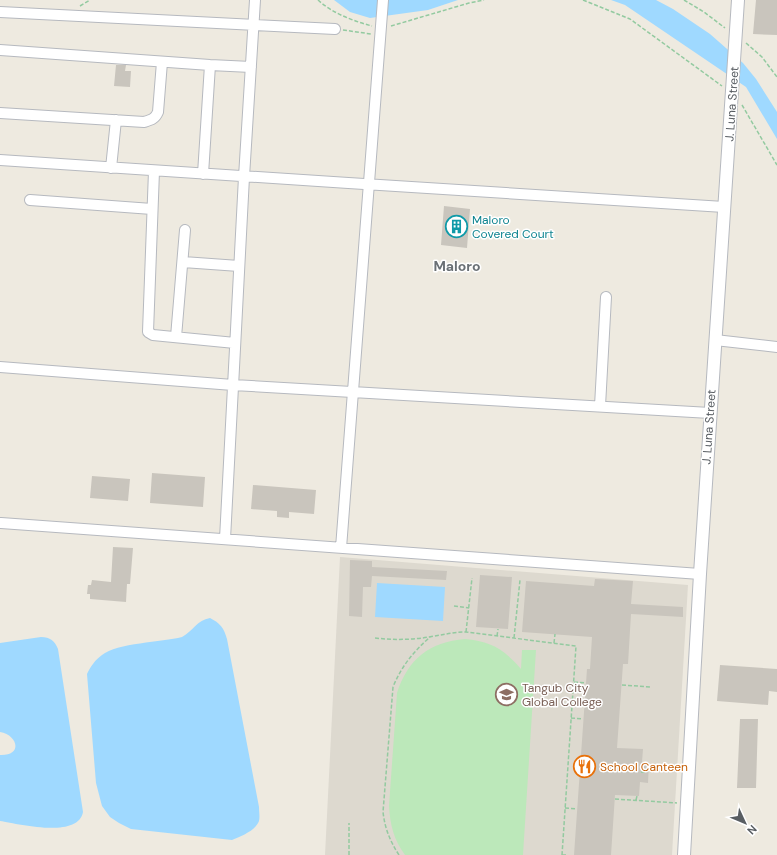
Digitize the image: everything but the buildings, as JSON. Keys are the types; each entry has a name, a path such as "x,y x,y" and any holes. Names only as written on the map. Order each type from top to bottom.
{"street":[{"path":"225,539 255,0"},
{"path":"341,548 383,0"},
{"name":"J. Luna Street","path":"684,855 710,412 738,0"},
{"path":"0,12 335,29"},
{"path":"0,50 251,67"},
{"path":"0,113 144,122 152,120 158,112 162,62"},
{"path":"203,174 210,65"},
{"path":"111,168 116,120"},
{"path":"0,160 724,207"},
{"path":"154,171 148,332 152,335 235,343"},
{"path":"30,200 152,209"},
{"path":"176,337 185,230"},
{"path":"183,262 240,266"},
{"path":"600,406 606,297"},
{"path":"715,340 777,347"},
{"path":"0,367 233,384 710,412"},
{"path":"1,523 700,574"}],"path":[{"path":"318,0 334,11 350,19 381,29"},
{"path":"335,29 381,29 484,0"},
{"path":"583,0 630,19 733,87 777,165"},
{"path":"684,0 704,12 748,44 762,57 777,77"},
{"path":"466,632 472,578"},
{"path":"514,638 520,580"},
{"path":"454,606 469,608"},
{"path":"497,636 498,629"},
{"path":"375,638 396,640 430,637 454,632 466,632 576,646 562,855 567,855"},
{"path":"554,643 555,634"},
{"path":"399,855 390,842 384,827 382,812 392,694 393,687 402,668 418,648 430,637"},
{"path":"574,682 586,682"},
{"path":"622,685 651,687"},
{"path":"571,718 583,719"},
{"path":"636,800 637,796"},
{"path":"615,799 675,803"},
{"path":"565,808 577,809"},
{"path":"348,855 349,823"}],"shaded area":[{"name":"Tangub City Global College","path":"340,557 688,585 672,855 325,855"}],"green space":[{"path":"465,639 482,642 496,647 509,656 521,669 522,650 536,650 523,855 405,855 393,832 389,806 397,693 407,671 422,654 441,644"}],"water":[{"path":"334,0 458,0 428,10 370,18 350,12"},
{"path":"611,0 656,0 673,9 710,34 743,63 756,79 777,112 777,139 746,87 625,5"},
{"path":"377,583 445,587 443,621 375,617"},
{"path":"210,618 221,626 227,639 259,807 259,821 254,828 232,840 131,829 110,817 102,806 96,783 87,674 97,659 109,651 129,645 182,637 198,623"},
{"path":"41,637 52,640 58,649 83,812 79,820 71,825 60,828 33,827 0,821 0,755 12,752 15,749 15,745 11,737 0,732 0,643"}],"place":[{"name":"Maloro Covered Court","path":"456,227"},
{"name":"Tangub City Global College","path":"507,695"},
{"name":"School Canteen","path":"584,767"}],"district":[{"name":"Maloro","path":"457,266"}]}
